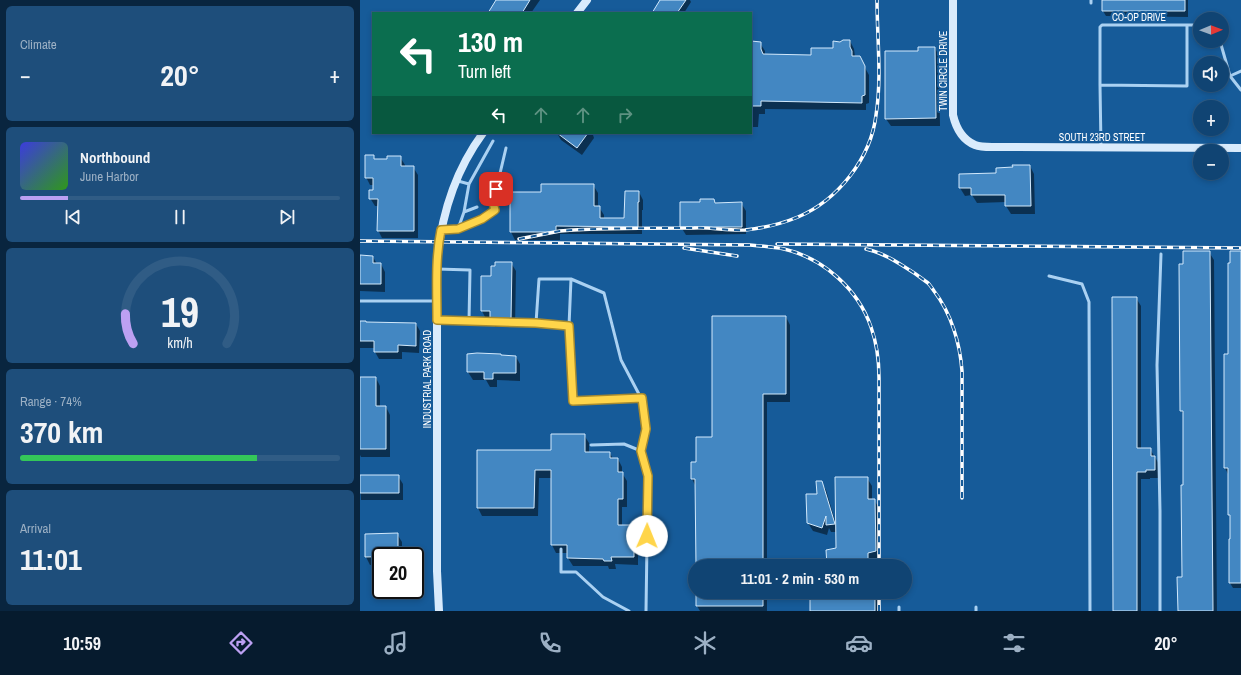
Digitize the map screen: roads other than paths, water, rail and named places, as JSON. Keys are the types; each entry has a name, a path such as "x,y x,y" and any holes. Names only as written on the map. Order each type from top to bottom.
{"street":[{"path":"578,12 587,0"},
{"name":"TWIN CIRCLE DRIVE","path":"953,0 953,115 959,132 965,138"},
{"name":"INDUSTRIAL PARK ROAD","path":"439,611 437,571 437,269 439,242 448,201 456,181 472,149 482,134"},
{"name":"SOUTH 23RD STREET","path":"965,138 976,145 992,147 1241,148"}],"lane":[{"name":"CO-OP DRIVE","path":"1100,85 1100,27 1102,25 1193,25"},
{"path":"1101,147 1100,85 1187,86 1187,25"},
{"path":"1222,48 1230,76 1241,90"},
{"path":"1230,76 1241,71"},
{"path":"458,229 464,212 470,184 493,141"},
{"path":"441,230 458,229 482,219 495,210 491,203 506,148"},
{"path":"456,181 470,184"},
{"path":"464,212 477,207"},
{"path":"1160,611 1158,365 1161,254"},
{"path":"437,269 470,270 469,321"},
{"path":"1049,276 1082,284 1089,302 1090,611"},
{"path":"536,323 538,279 571,279 604,293 621,360 642,398 646,429 641,451 648,476 646,611"},
{"path":"571,279 569,326 573,401 642,398"},
{"path":"360,301 437,301"},
{"path":"437,320 536,323 569,326"},
{"path":"591,445 624,444 641,451"},
{"path":"561,549 561,572 576,572 603,597 629,611"}],"railway":[{"path":"519,239 560,231 588,229 700,228 745,230 779,224 813,210 839,189 850,176 860,162 873,131 879,86 877,0"},
{"path":"360,241 750,245 784,249 798,253 812,260 837,277 857,300 871,327 876,346 879,378 879,559"},
{"path":"777,244 1241,248"},
{"path":"684,248 737,256"},
{"path":"866,249 880,253 892,259 928,283 940,300 954,329 962,371 962,498"},
{"path":"879,599 879,611"}]}
